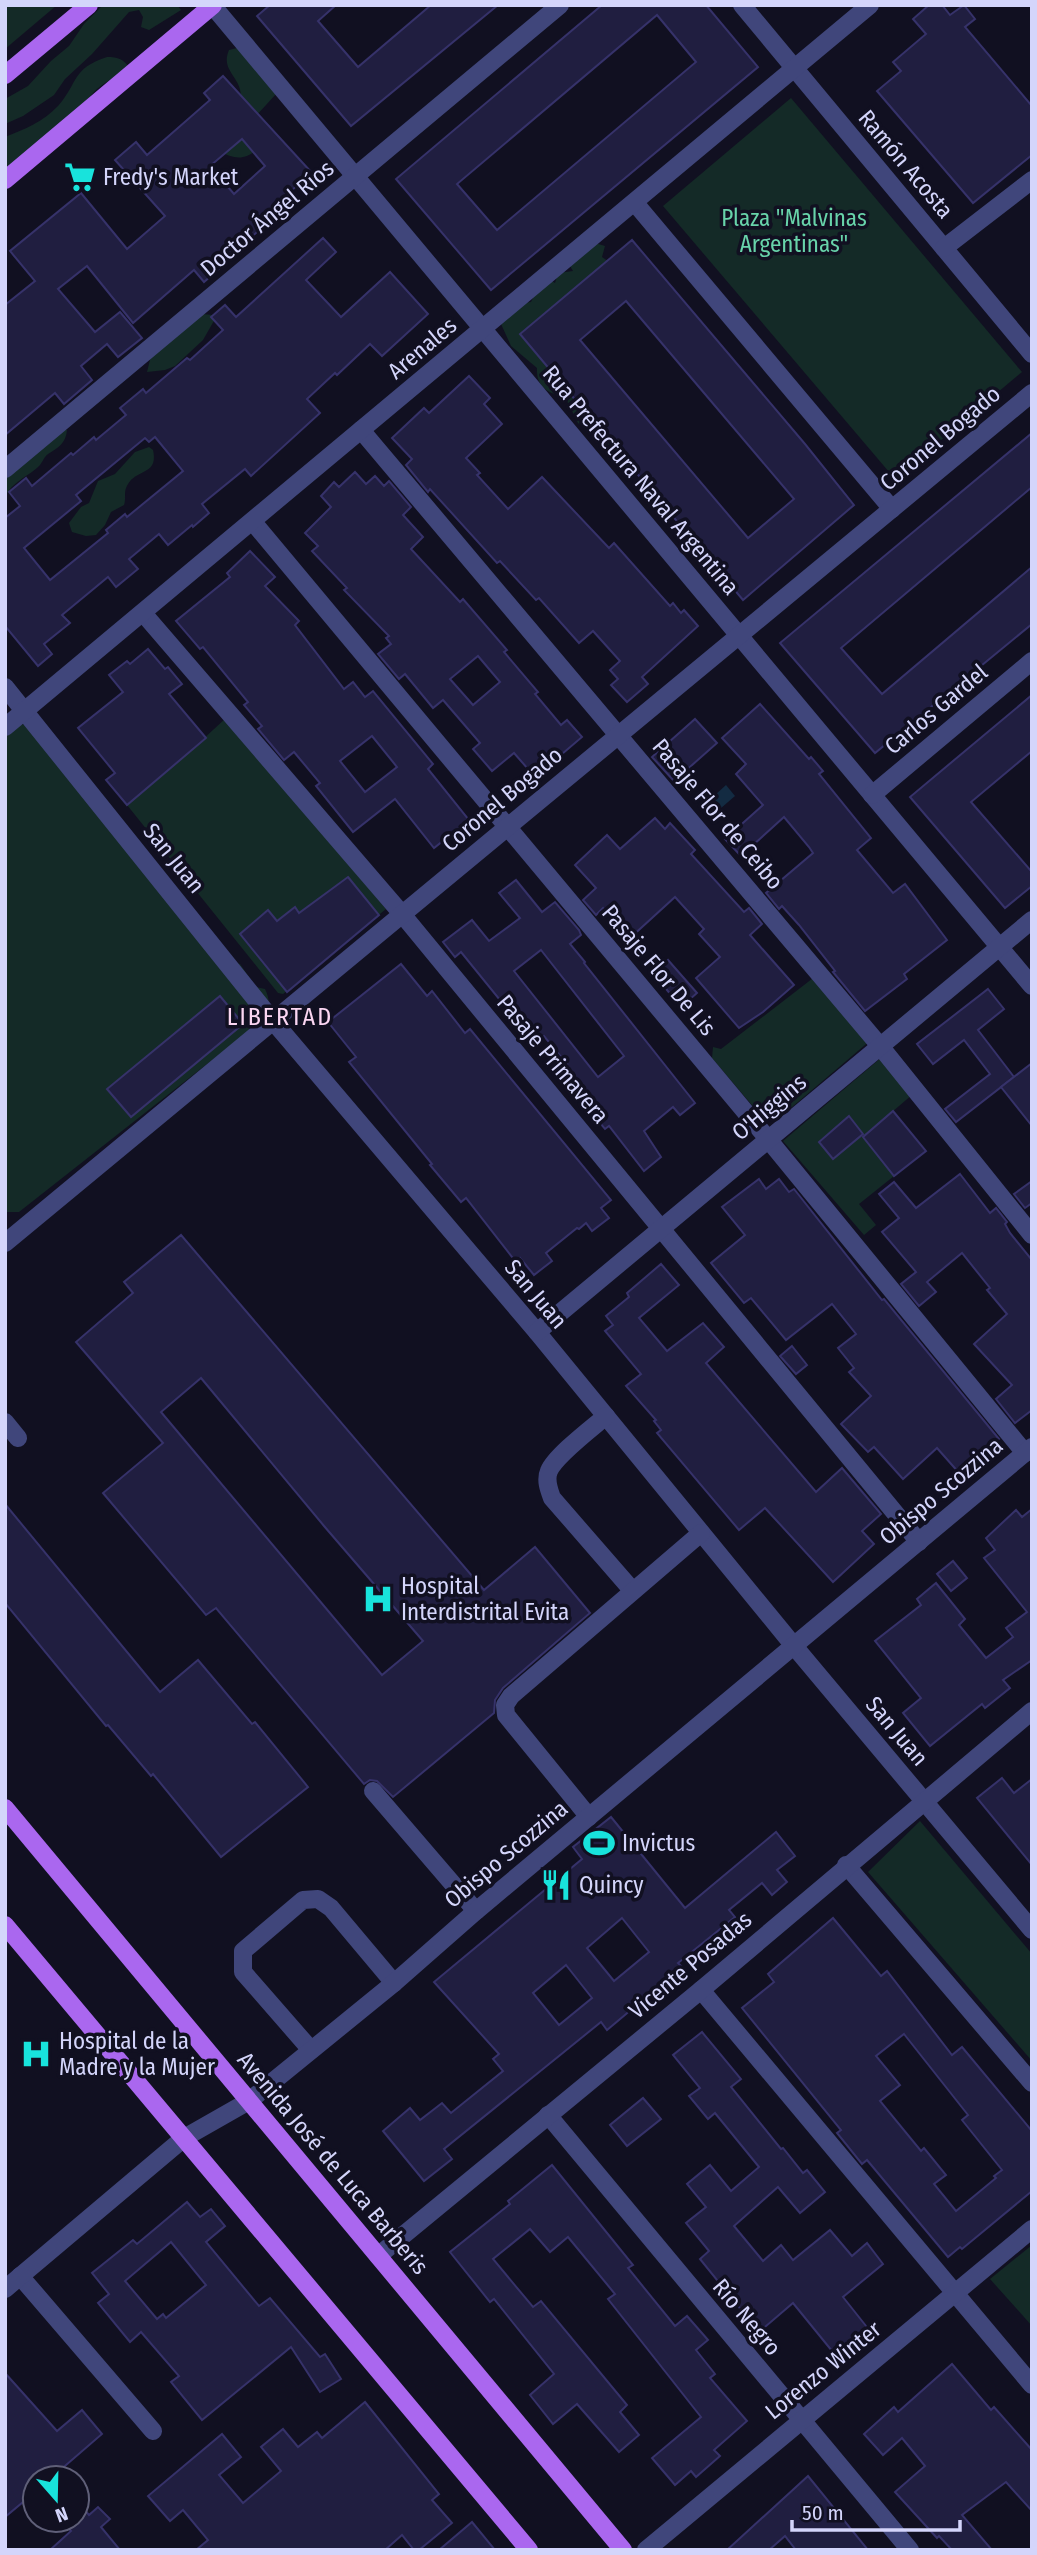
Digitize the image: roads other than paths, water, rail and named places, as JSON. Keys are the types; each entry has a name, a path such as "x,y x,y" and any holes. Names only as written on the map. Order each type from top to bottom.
{"main road":[{"path":"5,75 89,5"},
{"path":"5,180 213,5"},
{"name":"Avenida José de Luca Barberis","path":"5,1808 623,2550"},
{"path":"5,1925 528,2550"}],"street":[{"name":"Rua Prefectura Naval Argentina","path":"213,5 1032,986"},
{"name":"Doctor Ángel Ríos","path":"5,469 560,5"},
{"name":"Ramón Acosta","path":"742,5 1032,354"},
{"name":"Arenales","path":"5,727 870,5"},
{"path":"944,248 1032,180"},
{"path":"635,203 892,509"},
{"name":"Coronel Bogado","path":"6,1242 1032,393"},
{"name":"Pasaje Flor de Ceibo","path":"361,430 880,1046 1032,1235"},
{"name":"Pasaje Flor De Lis","path":"253,522 1028,1450"},
{"name":"Pasaje Primavera","path":"142,613 402,914 919,1542"},
{"name":"Carlos Gardel","path":"872,795 1032,661"},
{"name":"San Juan","path":"5,687 273,1021 537,1332 794,1646 1032,1930"},
{"name":"O'Higgins","path":"537,1332 1032,920"},
{"path":"606,1416 558,1459 549,1471 547,1484 552,1498 632,1590"},
{"path":"5,1422 18,1438"},
{"name":"Obispo Scozzina","path":"5,2289 184,2138 249,2101 394,1983 476,1911 1028,1450"},
{"path":"589,1817 506,1715 505,1705 511,1696 701,1533"},
{"name":"Vicente Posadas","path":"378,2256 701,1990 846,1865 1032,1711"},
{"path":"373,1791 476,1911"},
{"path":"846,1865 1032,2082"},
{"path":"311,2050 243,1972 243,1951 303,1900 318,1899 331,1908 394,1983"},
{"path":"701,1990 1032,2385"},
{"name":"Río Negro","path":"548,2115 910,2550"},
{"name":"Lorenzo Winter","path":"646,2550 1032,2229"},
{"path":"20,2276 153,2431"}],"water":[{"path":"726,785 735,796 713,815 704,805"}],"place":[{"name":"Fredy's Market","path":"80,177"},
{"name":"Hospital Interdistrital Evita","path":"378,1599"},
{"name":"Invictus","path":"599,1843"},
{"name":"Quincy","path":"556,1885"},
{"name":"Hospital de la Madre y la Mujer","path":"36,2054"}],"district":[{"name":"LIBERTAD","path":"280,1017"}],"park label":[{"name":"Plaza \"Malvinas Argentinas\"","path":"794,231"}]}
